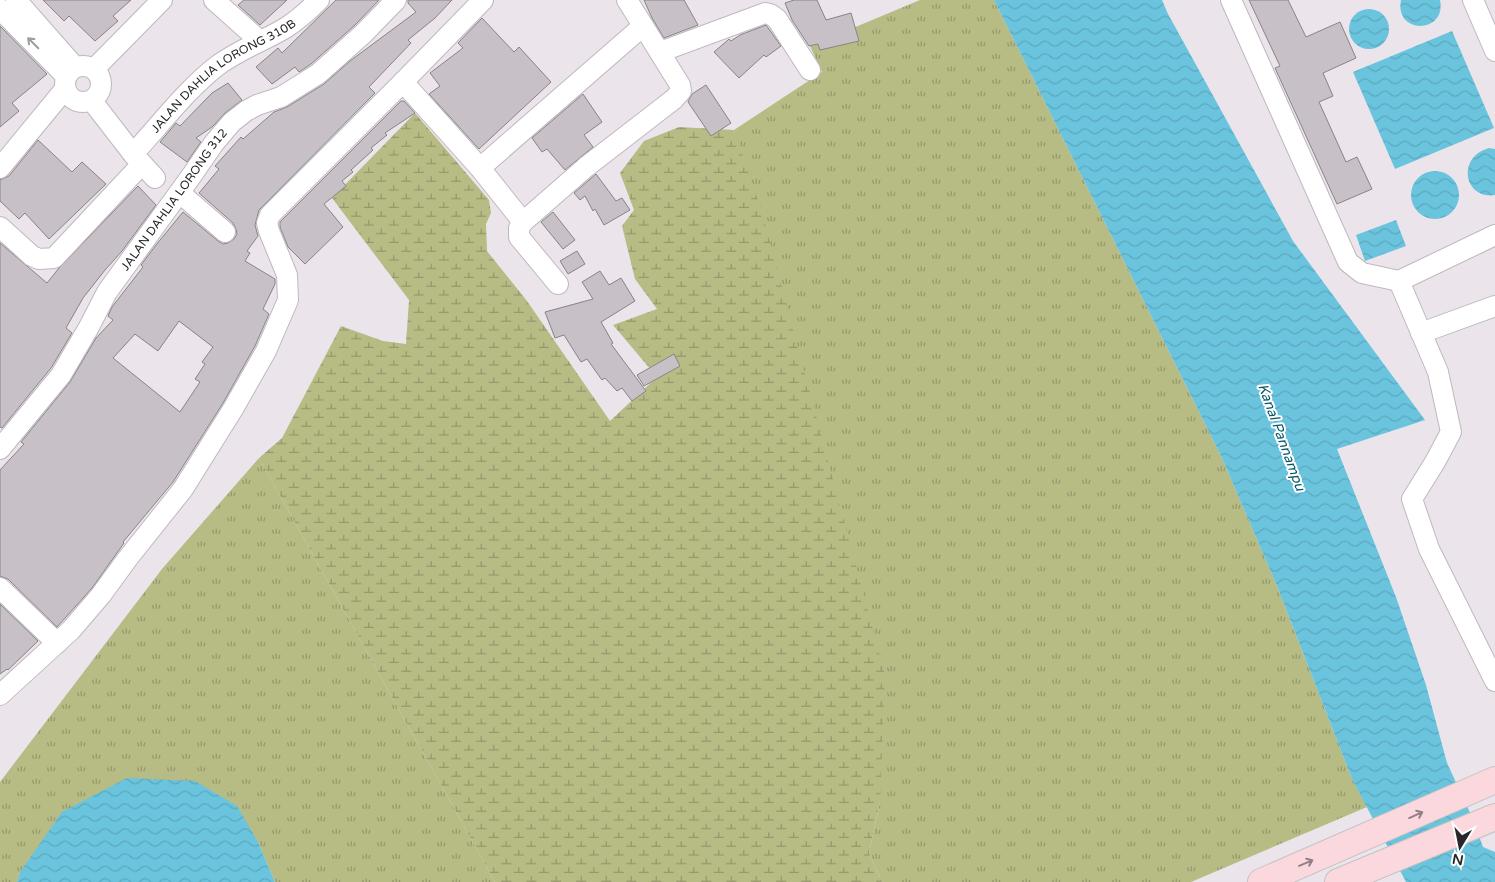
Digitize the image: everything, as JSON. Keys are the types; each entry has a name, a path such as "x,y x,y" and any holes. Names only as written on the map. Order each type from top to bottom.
{"main road":[{"path":"1261,882 1487,784"},
{"path":"1338,882 1494,817"}],"street":[{"path":"0,9 75,75 99,73 102,85 101,92 92,101 73,100 75,75 16,0"},
{"path":"0,168 75,75 110,51 162,0"},
{"path":"214,0 260,41"},
{"name":"JALAN DAHLIA LORONG 310B","path":"0,227 32,256 39,259 54,258 143,166 201,80 235,54 296,21 319,0"},
{"name":"JALAN DAHLIA LORONG 312","path":"0,449 61,375 107,292 180,193 214,143 232,122 246,111 281,97 318,74 396,0"},
{"path":"0,696 71,630 101,595 183,489 233,409 266,351 284,312 289,294 287,275 267,223 270,215 483,0"},
{"path":"558,284 519,237 519,228 523,222 586,167 681,92 680,85 627,0"},
{"path":"1231,0 1348,262 1362,273 1399,281 1495,235"},
{"path":"1473,0 1495,51"},
{"path":"660,52 765,13 777,19 810,70"},
{"path":"480,168 643,26"},
{"path":"403,82 480,168 523,222"},
{"path":"92,101 143,166"},
{"path":"180,193 225,232"},
{"path":"1399,281 1438,372 1451,432 1412,499 1429,549 1495,681"},
{"path":"1421,333 1495,306"},
{"path":"0,588 57,643"}],"green space":[{"path":"920,0 994,0 1221,456 1277,586 1352,779 1367,807 1191,882 882,882 869,853 880,802 734,130 822,72 810,46"},
{"path":"415,113 489,200 491,213 486,224 487,251 527,301 610,421 657,377 613,325 657,309 635,279 622,226 634,210 620,173 644,141 679,127 734,130 761,209 885,675 880,802 869,853 882,882 495,882 259,458 282,438 341,326 383,341 406,344 409,300 332,198"},
{"path":"259,458 495,882 275,882 258,842 20,872 17,882 0,882 0,782 162,569"}],"water":[{"name":"Kanal Pannampu","path":"994,0 1162,0 1293,241 1425,420 1337,449 1396,597 1426,685 1447,763 1472,817 1483,847 1495,852 1495,882 1406,882 1352,779 1277,586 1221,456"},
{"path":"1401,0 1440,0 1440,11 1436,19 1429,24 1420,26 1412,24 1405,20 1401,11"},
{"path":"1373,9 1380,12 1386,18 1389,29 1388,37 1380,46 1373,49 1365,49 1358,46 1350,37 1349,25 1352,18 1361,10"},
{"path":"1452,31 1494,128 1395,169 1353,72"},
{"path":"1489,148 1495,149 1495,195 1484,195 1476,191 1468,177 1468,168 1472,160 1479,153"},
{"path":"1435,171 1444,173 1452,178 1457,186 1459,195 1457,204 1452,212 1444,217 1435,219 1426,217 1418,212 1413,204 1411,195 1413,186 1418,178 1426,173"},
{"path":"1396,220 1406,246 1365,261 1356,235"},
{"path":"127,778 195,781 237,806 258,842 275,882 17,882 20,872 62,812"}],"building":[{"path":"43,0 131,0 113,16 118,21 95,41 69,16 64,21"},
{"path":"244,0 287,0 260,25 238,5"},
{"path":"336,0 379,0 355,25 311,64 299,72 295,67 272,84 256,67 278,48 282,53"},
{"path":"408,0 452,0 435,18 408,40 411,43 369,87 375,93 259,210 255,225 258,236 247,251 250,253 245,261 275,279 275,284 263,309 269,314 255,346 223,403 173,482 123,542 92,588 57,627 8,579 0,576 0,470 24,444 21,442 70,382 96,338 113,320 108,316 112,307 143,267 141,265 183,212 223,244 234,239 237,234 233,223 199,193 219,169 215,166 241,137 243,139 274,112 287,107 324,84 350,61 416,12 408,3","holes":["179,321 213,347 202,362 205,364 195,379 200,382 180,412 113,358 135,334 158,351"]},
{"path":"644,0 684,0 698,25 664,38"},
{"path":"794,0 817,0 826,20 851,13 859,41 820,50 818,44 809,46 792,20 785,3"},
{"path":"1249,0 1288,0 1306,37 1340,22 1356,58 1323,73 1333,96 1319,102 1346,162 1357,157 1372,189 1337,204 1275,68 1280,66"},
{"path":"482,18 514,52 519,47 551,82 479,149 429,94 440,86 430,73 463,48 458,43"},
{"path":"766,25 781,46 766,57 764,55 739,78 714,52 729,39 731,41 740,35"},
{"path":"0,26 47,74 12,103 19,111 0,127"},
{"path":"228,83 242,100 225,113 212,127 196,138 201,142 187,162 160,142 176,123 180,126 212,93"},
{"path":"706,85 731,123 711,136 688,102 692,94"},
{"path":"583,94 602,122 584,135 593,147 565,170 547,149 542,152 532,138"},
{"path":"401,101 404,101 415,113 385,133 387,135 371,148 373,150 342,181 346,186 324,204 343,227 305,264 288,247 280,227 280,222"},
{"path":"38,140 72,172 82,162 106,184 49,239 25,213 19,219 0,201 0,180 9,176"},
{"path":"596,174 616,201 622,198 630,210 604,225 595,209 593,211 585,196 580,200 574,193"},
{"path":"138,186 156,205 122,251 83,298 66,328 72,333 51,368 2,428 0,427 0,243 47,283 59,268"},
{"path":"553,212 575,240 563,249 541,222"},
{"path":"577,251 585,264 568,274 560,261"},
{"path":"600,271 609,285 621,278 635,301 601,322 613,343 611,344 646,391 632,401 622,388 617,391 605,378 602,380 587,359 581,362 564,335 555,338 545,312 593,299 582,282"},
{"path":"674,354 680,366 644,386 637,375"},
{"path":"0,604 38,641 8,670 0,674"}]}
